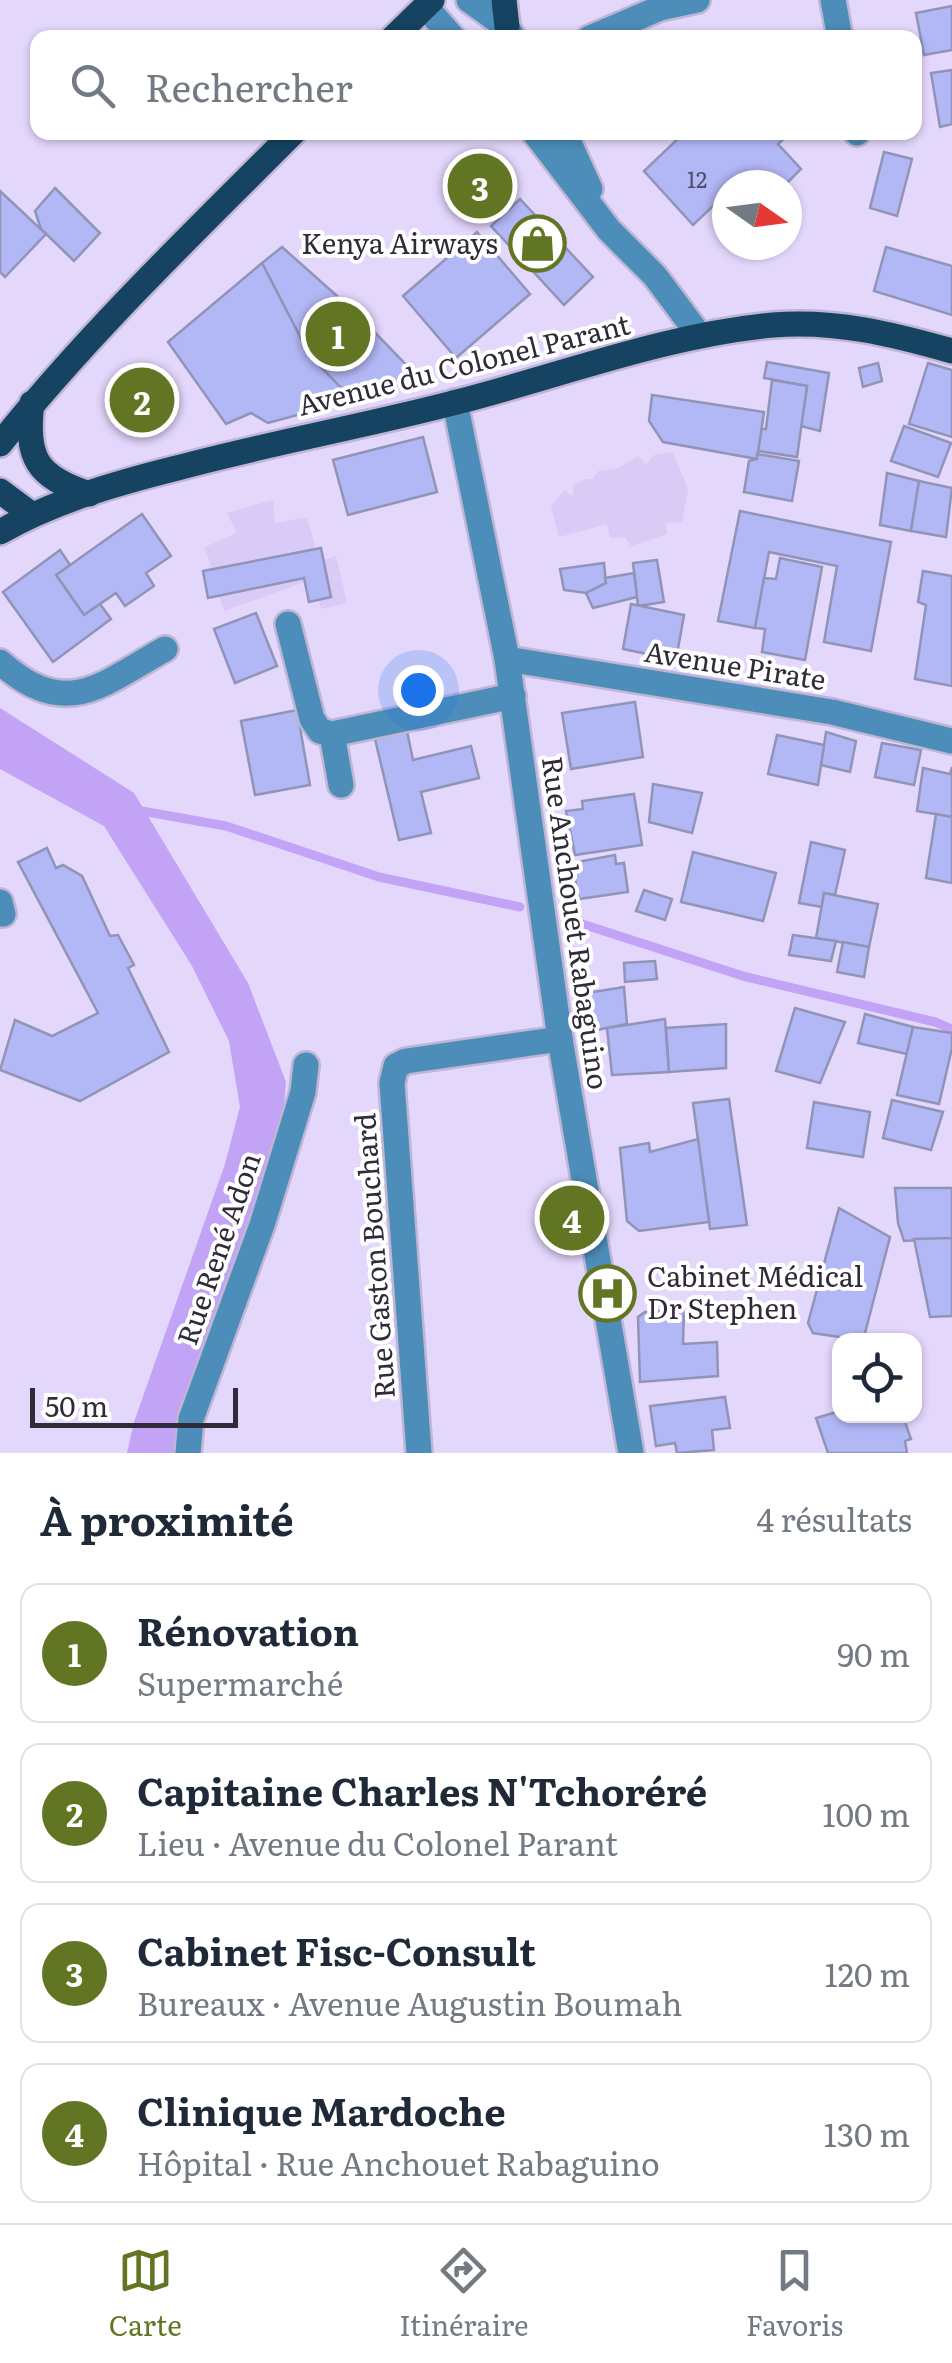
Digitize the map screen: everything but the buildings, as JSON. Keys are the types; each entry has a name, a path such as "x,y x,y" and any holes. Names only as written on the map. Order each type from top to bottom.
{"main road":[{"path":"504,0 510,30"},
{"path":"401,30 429,4"},
{"path":"0,444 32,404 286,140"},
{"name":"Avenue du Colonel Parant","path":"0,532 30,514 219,457 455,402 699,335 825,323 879,330 952,350"},
{"path":"32,404 29,430 34,457 50,478 89,494"},
{"path":"0,491 30,514"}],"street":[{"path":"469,0 507,30"},
{"path":"609,30 660,8 697,0"},
{"path":"833,0 839,30"},
{"path":"429,4 447,30"},
{"path":"540,140 609,230 655,276 699,335"},
{"path":"568,140 609,230"},
{"name":"Rue Anchouet Rabaguino","path":"455,402 508,658 560,1039 630,1453"},
{"path":"288,624 312,719 320,731 332,734 513,696"},
{"path":"0,662 18,678 46,691 70,695 90,691 165,649"},
{"name":"Avenue Pirate","path":"508,658 832,712 952,740"},
{"path":"332,734 341,785"},
{"name":"Rue Gaston Bouchard","path":"419,1453 392,1083 396,1066 406,1061 560,1039"},
{"name":"Rue René Adon","path":"188,1453 192,1419 262,1225 303,1092 306,1065"}],"shaded area":[{"path":"673,452 688,489 682,522 665,523 667,534 631,546 625,537 610,538 607,524 559,537 551,507 564,490 573,496 573,485 593,479 598,471 619,468 638,456 646,464 654,455"},
{"path":"273,500 275,523 307,517 319,561 336,556 347,603 321,609 314,579 224,611 205,547 237,533 227,513"},
{"path":"0,708 134,793 248,983 286,1082 284,1105 256,1197 177,1424 174,1453 127,1453 134,1422 225,1164 240,1107 229,1041 192,966 104,826 0,769"}],"waterway":[{"path":"136,810 226,826 379,877 520,907"},
{"path":"573,921 743,976 952,1029"}],"place":[{"name":"Cabinet Fisc-Consult","path":"480,186"},
{"name":"Kenya Airways","path":"537,244"},
{"name":"Rénovation","path":"338,334"},
{"name":"Capitaine Charles N'Tchoréré","path":"142,400"},
{"name":"Clinique Mardoche","path":"572,1218"},
{"name":"Cabinet Médical Dr Stephen","path":"608,1293"}]}
